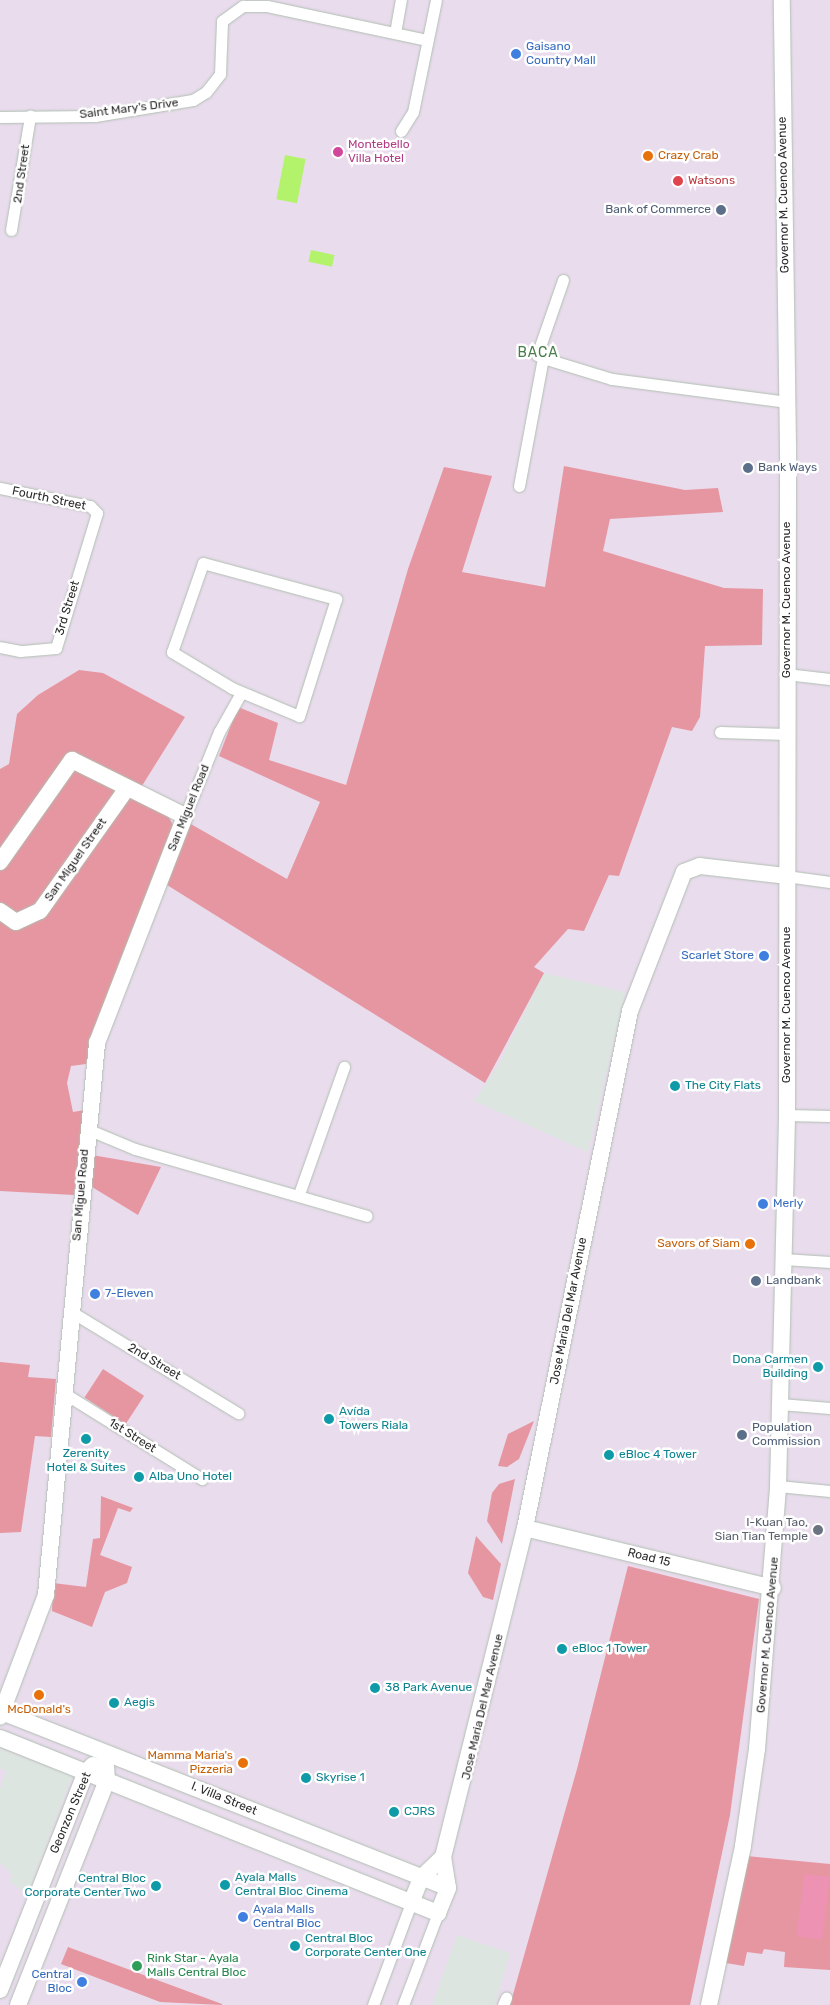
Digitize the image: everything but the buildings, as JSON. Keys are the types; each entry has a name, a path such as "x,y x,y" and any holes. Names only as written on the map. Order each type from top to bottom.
{"street":[{"path":"395,33 401,0"},
{"path":"401,131 413,112 436,0"},
{"name":"Governor M. Cuenco Avenue","path":"709,2005 743,1846 773,1588 778,1486 787,1115 787,402 782,0"},
{"name":"Saint Mary's Drive","path":"0,117 95,116 193,100 206,92 220,74 222,21 243,6 266,3 427,40"},
{"name":"2nd Street","path":"11,230 30,116"},
{"path":"564,280 537,355 612,380 787,402"},
{"path":"519,486 543,358"},
{"name":"Fourth Street","path":"0,488 90,506 96,513"},
{"name":"3rd Street","path":"0,647 20,651 56,648 96,513"},
{"path":"203,563 336,599 299,716 241,693 172,652 203,563"},
{"path":"786,674 830,679"},
{"name":"San Miguel Road","path":"1,1713 46,1596 62,1392 97,1043 219,732 241,693"},
{"path":"720,732 786,734"},
{"path":"0,862 72,760 185,816"},
{"name":"San Miguel Street","path":"0,911 16,922 40,911 127,788"},
{"name":"Jose Maria Del Mar Avenue","path":"448,1888 443,1857 525,1528 630,1012 684,872 700,866 786,876"},
{"path":"786,876 830,882"},
{"path":"299,1194 344,1067"},
{"path":"787,1115 830,1116"},
{"path":"87,1129 135,1149 299,1194 367,1216"},
{"path":"783,1260 830,1262"},
{"name":"2nd Street","path":"70,1311 238,1413"},
{"name":"1st Street","path":"62,1392 202,1479"},
{"path":"780,1404 830,1408"},
{"path":"778,1486 830,1492"},
{"name":"Road 15","path":"525,1528 773,1588"},
{"name":"I. Villa Street","path":"1,1713 448,1888"},
{"path":"0,1738 438,1913"},
{"name":"Geonzon Street","path":"0,1990 86,1772 105,1753"},
{"name":"Geonzon Street","path":"18,2005 107,1780 105,1753"},
{"path":"372,2005 421,1878 443,1857"},
{"path":"403,2005 448,1888"}],"shaded area":[{"path":"285,155 306,159 297,203 276,199"},
{"path":"311,250 334,255 332,267 309,262"},
{"path":"564,466 685,490 718,488 723,512 610,519 603,551 724,588 763,589 762,645 705,646 700,717 692,731 672,727 619,876 609,875 584,931 568,929 534,967 544,973 485,1083 167,885 189,823 287,879 320,802 219,756 238,707 278,723 269,760 346,785 408,569 444,467 492,476 462,572 545,587"},
{"path":"79,670 103,673 185,717 135,797 168,816 176,830 95,1030 86,1064 71,1066 67,1083 73,1112 85,1110 74,1195 0,1191 0,769 9,764 17,714 38,695"},
{"path":"544,973 625,992 588,1152 474,1101 497,1067"},
{"path":"92,1155 161,1167 138,1215 92,1187"},
{"path":"0,1362 30,1365 28,1377 56,1379 51,1437 35,1436 21,1532 0,1533"},
{"path":"103,1369 144,1396 126,1424 84,1398"},
{"path":"534,1421 519,1459 507,1467 498,1466 508,1434"},
{"path":"515,1479 502,1544 487,1521 492,1493 499,1484"},
{"path":"101,1496 133,1508 130,1512 118,1508 100,1555 132,1567 127,1583 105,1592 92,1627 52,1611 53,1583 86,1587 93,1539 100,1538"},
{"path":"476,1536 501,1564 493,1600 483,1597 468,1573"},
{"path":"628,1566 759,1599 730,1815 690,2005 510,2005 577,1769"},
{"path":"0,1749 72,1776 27,1895 9,1881 13,1875 0,1863 0,1788 6,1771 0,1769"},
{"path":"747,1856 830,1864 830,1970 784,1967 785,1952 764,1949 762,1954 747,1952 744,1966 726,1963"},
{"path":"804,1874 830,1877 822,1940 796,1937"},
{"path":"457,1935 510,1953 495,2005 432,2005"},
{"path":"68,1947 222,2005 160,2002 61,1964"}],"place":[{"name":"Gaisano Country Mall","path":"516,54"},
{"name":"Montebello Villa Hotel","path":"338,152"},
{"name":"Crazy Crab","path":"648,156"},
{"name":"Watsons","path":"678,181"},
{"name":"Bank of Commerce","path":"721,210"},
{"name":"Bank Ways","path":"748,468"},
{"name":"Scarlet Store","path":"764,956"},
{"name":"The City Flats","path":"675,1086"},
{"name":"Merly","path":"763,1204"},
{"name":"Savors of Siam","path":"750,1244"},
{"name":"Landbank","path":"756,1281"},
{"name":"7-Eleven","path":"95,1294"},
{"name":"Dona Carmen Building","path":"818,1367"},
{"name":"Avída Towers Riala","path":"329,1419"},
{"name":"Population Commission","path":"742,1435"},
{"name":"Zerenity Hotel & Suites","path":"86,1439"},
{"name":"eBloc 4 Tower","path":"609,1455"},
{"name":"Alba Uno Hotel","path":"139,1477"},
{"name":"I-Kuan Tao, Sian Tian Temple","path":"818,1530"},
{"name":"eBloc 1 Tower","path":"562,1649"},
{"name":"38 Park Avenue","path":"375,1688"},
{"name":"McDonald's","path":"39,1695"},
{"name":"Aegis","path":"114,1703"},
{"name":"Mamma Maria's Pizzeria","path":"243,1763"},
{"name":"Skyrise 1","path":"306,1778"},
{"name":"CJRS","path":"394,1812"},
{"name":"Ayala Malls Central Bloc Cinema","path":"225,1885"},
{"name":"Central Bloc Corporate Center Two","path":"156,1886"},
{"name":"Ayala Malls Central Bloc","path":"243,1917"},
{"name":"Central Bloc Corporate Center One","path":"295,1946"},
{"name":"Rink Star - Ayala Malls Central Bloc","path":"137,1966"},
{"name":"Central Bloc","path":"82,1982"}],"district":[{"name":"BACA","path":"538,353"}]}
